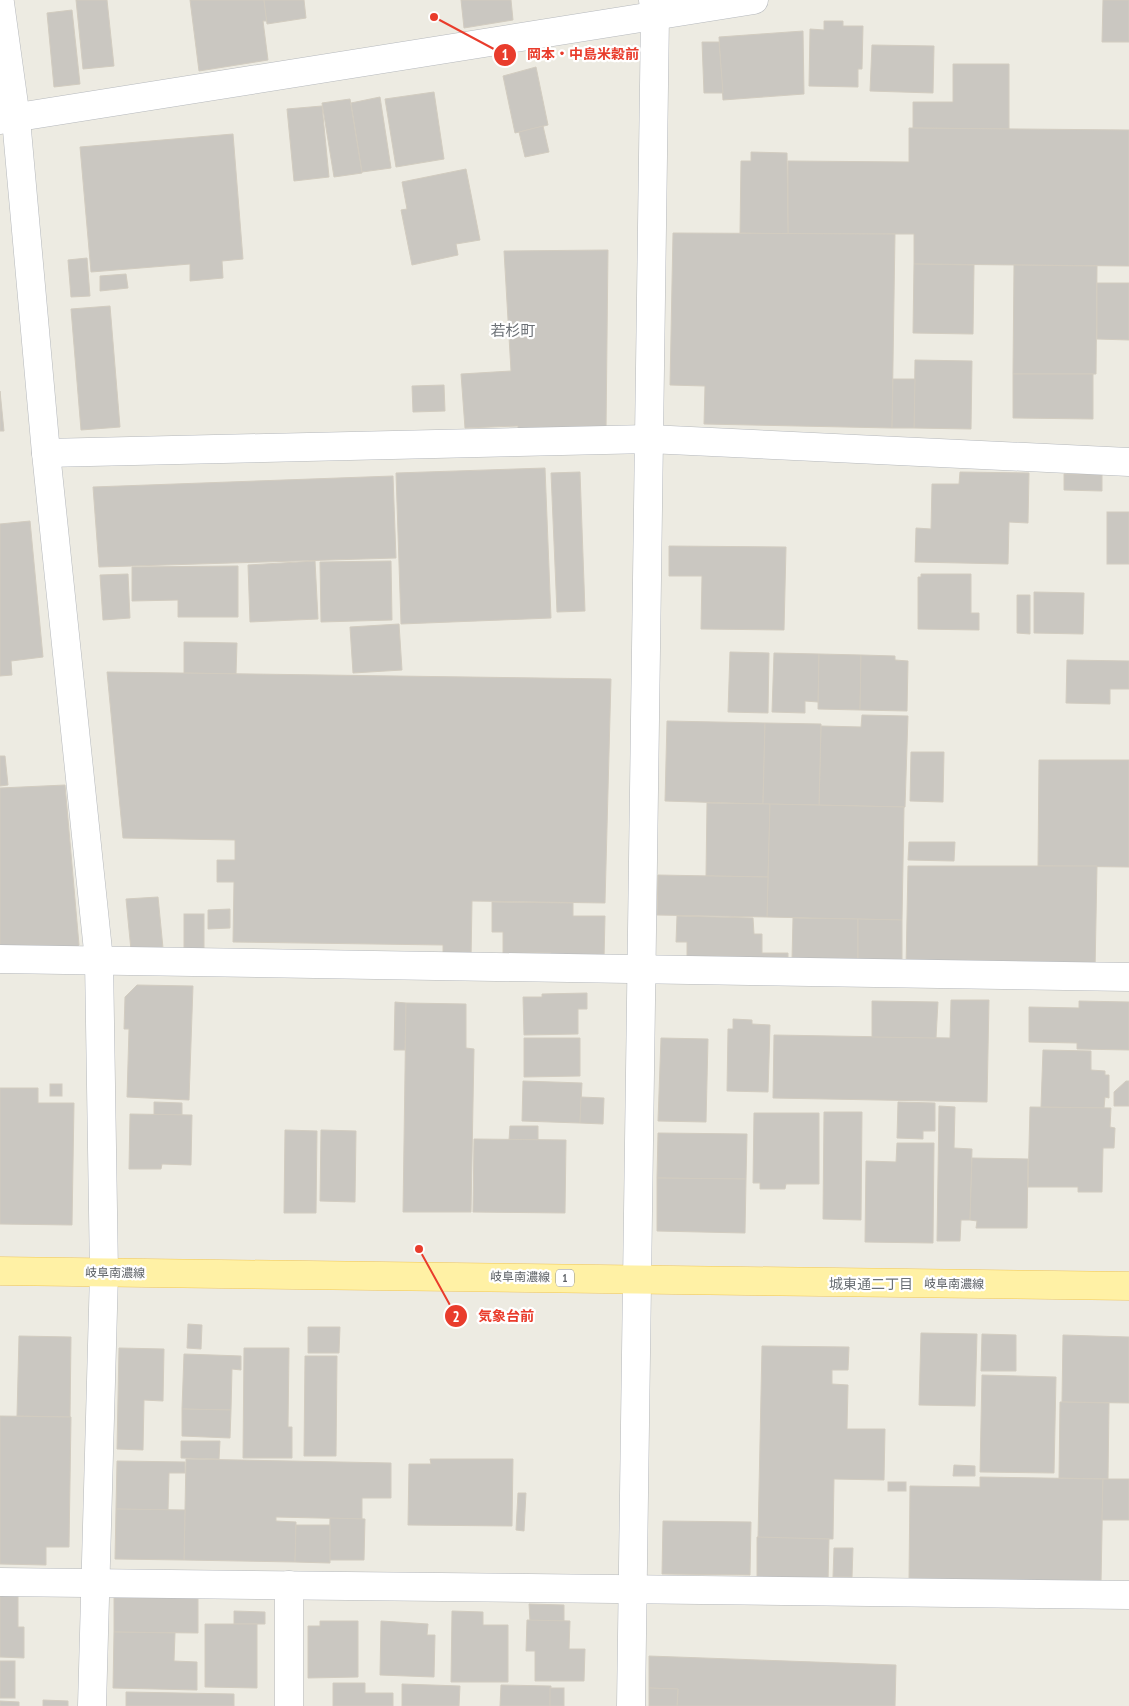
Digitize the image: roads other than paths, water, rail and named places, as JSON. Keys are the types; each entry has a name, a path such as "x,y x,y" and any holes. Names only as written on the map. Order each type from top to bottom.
{"main road":[{"name":"岐阜南濃線","path":"0,1271 1129,1286"}],"street":[{"path":"8,119 654,7 754,0"},
{"path":"0,3 8,119 46,453 99,960 104,1273 92,1706"},
{"path":"631,1706 654,7"},
{"path":"46,453 649,439 1129,462"},
{"path":"0,959 1129,977"},
{"path":"0,1582 1129,1595"},
{"path":"289,1585 289,1706"}],"place":[{"name":"岡本・中島米穀前","path":"434,17"},
{"name":"気象台前","path":"419,1249"}],"district":[{"name":"若杉町","path":"513,331"},
{"name":"城東通二丁目","path":"871,1284"}]}
